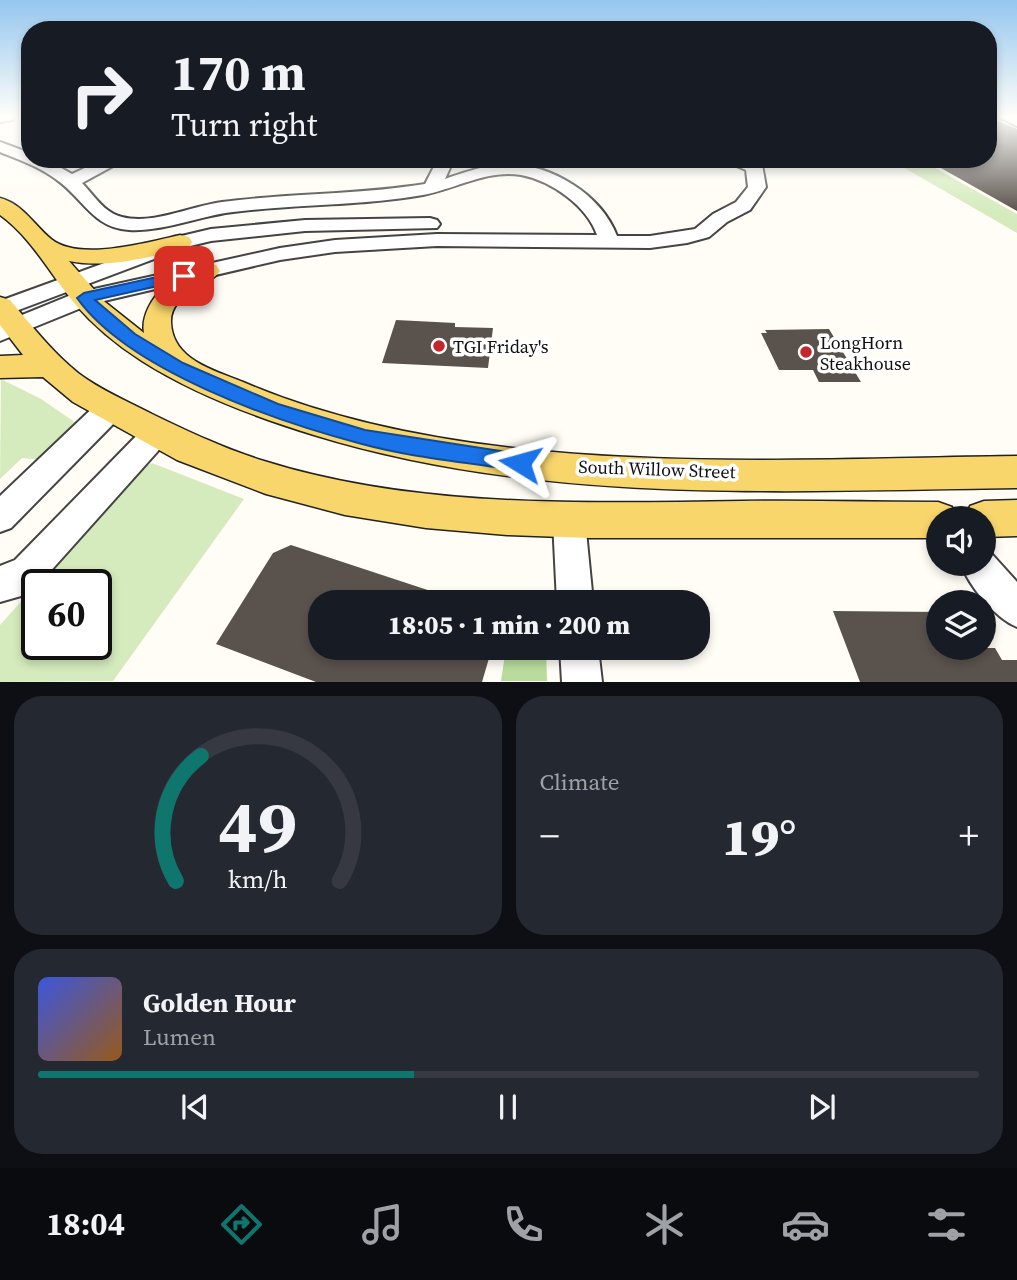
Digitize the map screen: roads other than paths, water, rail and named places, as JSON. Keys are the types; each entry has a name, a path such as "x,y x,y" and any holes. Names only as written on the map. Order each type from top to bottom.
{"main road":[{"name":"South Willow Street","path":"0,205 19,219 45,246 103,318 129,338 177,367 273,410 320,425 419,448 520,463 635,471 1017,471"},
{"path":"45,246 68,256 95,258 180,242"},
{"path":"177,367 158,332 158,313 171,295 207,271"},
{"path":"4,316 68,382 156,434 227,465 344,497 408,510 569,521 926,522"},
{"path":"0,367 51,366"},
{"path":"996,519 1017,518"}],"street":[{"path":"5,149 21,155"},
{"path":"46,168 71,181 97,212 112,221 129,224 233,206 346,198 432,187 508,169 553,181 579,197 607,235"},
{"path":"71,181 99,168"},
{"path":"432,187 442,168"},
{"path":"4,316 78,289 180,242 229,231 368,225 607,235 650,242 687,237 702,233 720,218 743,206 757,187 755,168"},
{"path":"78,289 207,271 279,254 360,244 607,235"},
{"path":"0,517 110,408"},
{"path":"0,584 8,583 27,572 156,434"},
{"path":"569,521 574,590"},
{"path":"988,576 1017,609"},
{"path":"580,660 582,681"}],"place":[{"name":"TGI Friday's","path":"439,346"},
{"name":"LongHorn Steakhouse","path":"806,352"}]}
